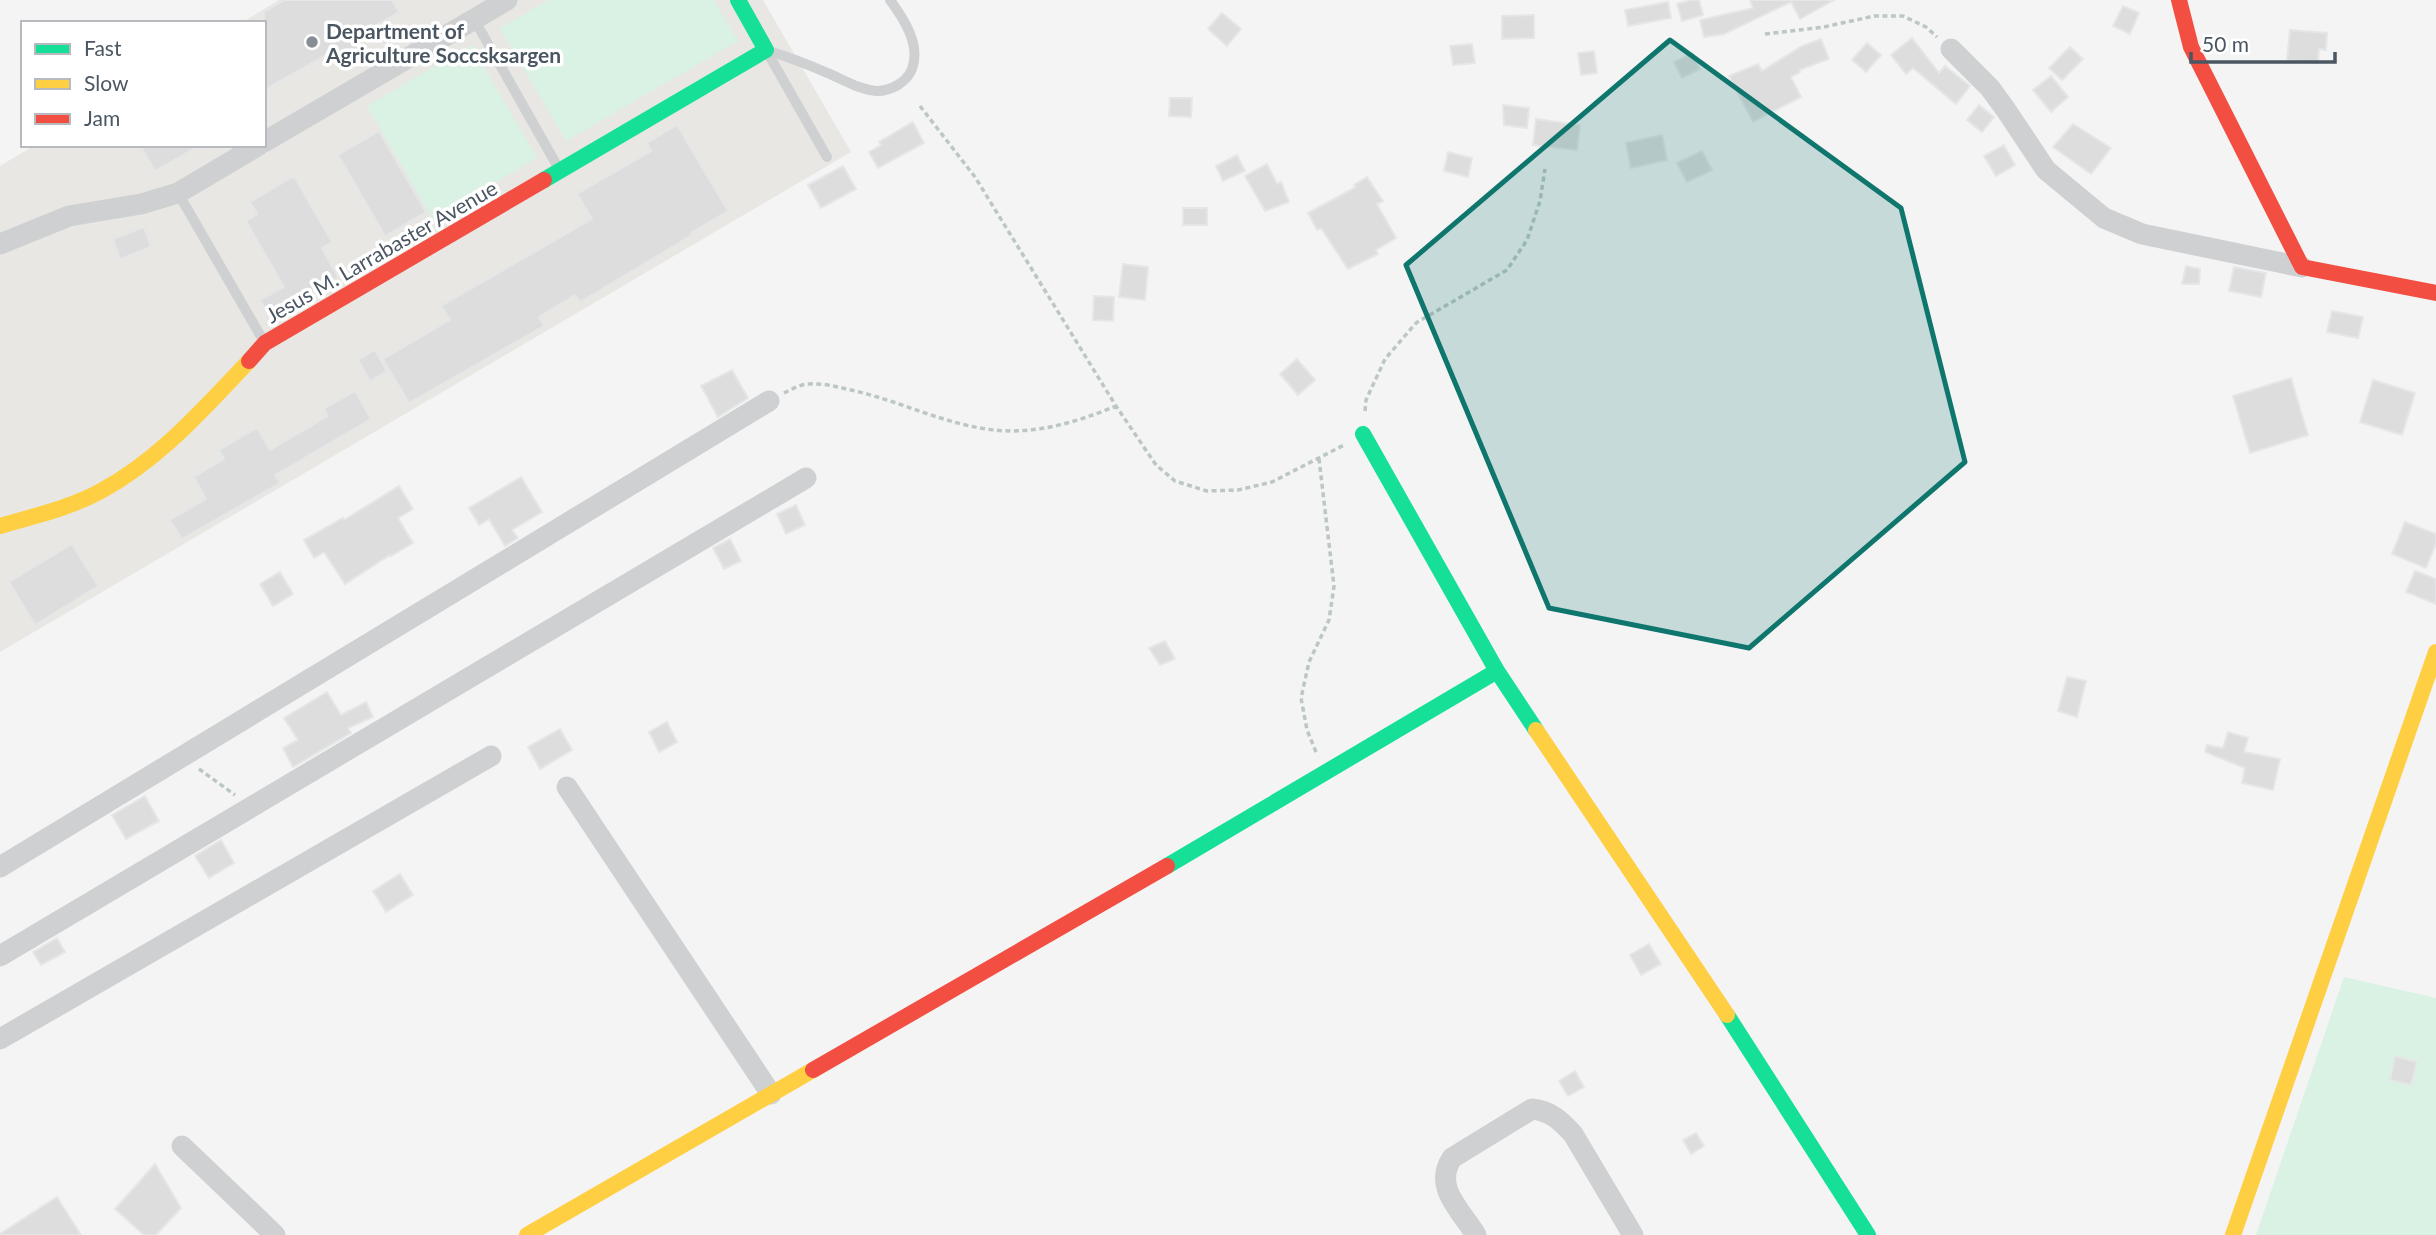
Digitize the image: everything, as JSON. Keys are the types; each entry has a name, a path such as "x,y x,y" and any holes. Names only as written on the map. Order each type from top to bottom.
{"street":[{"path":"266,141 507,0"},
{"path":"738,0 766,50"},
{"path":"2179,0 2192,47 2302,267"},
{"path":"1951,49 1990,88 2046,170 2104,218 2142,234 2436,293"},
{"name":"Jesus M. Larrabaster Avenue","path":"0,526 56,510 100,492 140,466 182,432 265,343 766,50"},
{"path":"0,244 69,216 141,204 178,193 256,147"},
{"path":"0,867 769,401"},
{"path":"1363,435 1497,671 1729,1018 1868,1235"},
{"path":"0,956 806,478"},
{"path":"2233,1235 2436,652"},
{"path":"527,1235 1497,671"},
{"path":"0,1039 491,756"},
{"path":"567,787 771,1094"},
{"path":"1476,1235 1444,1186 1444,1170 1452,1158 1532,1109 1545,1110 1573,1134 1633,1235"},
{"path":"182,1146 275,1235"}],"lane":[{"path":"766,50 876,91 895,87 909,77 916,60 911,35 890,0"},
{"path":"474,19 560,170"},
{"path":"766,50 827,157"},
{"path":"178,193 265,343"}],"path":[{"path":"1765,34 1824,27 1874,16 1903,16 1926,27 1951,49"},
{"path":"920,106 975,177 1116,406 1156,465 1175,481 1207,491 1238,490 1272,482 1319,459 1334,586 1329,620 1309,662 1301,698 1307,730 1325,772"},
{"path":"1363,435 1367,400 1385,359 1416,323 1507,270 1527,240 1540,201 1545,169"},
{"path":"769,401 806,384 824,384 895,401 939,418 986,429 1023,430 1084,420 1116,406"},
{"path":"184,756 214,781 254,806"}],"highlighted area":[{"path":"1670,40 1901,208 1965,462 1749,648 1549,608 1406,265"}],"shaded area":[{"path":"279,0 763,0 851,152 0,652 0,166 32,147 266,147 266,21 244,21"}],"green space":[{"path":"549,0 714,0 738,41 566,141 500,28"},
{"path":"471,45 537,158 433,219 367,106"},
{"path":"2344,977 2436,998 2436,1235 2256,1235"}],"building":[{"name":"Department of Agriculture Soccsksargen","path":"285,0 392,0 399,12 357,36 363,47 337,62 331,52 266,89 264,12"},
{"path":"1699,0 1703,15 1682,21 1677,4"},
{"path":"1750,0 1834,0 1800,19 1791,2 1724,34 1704,37 1700,20 1753,8"},
{"path":"1668,2 1671,18 1628,26 1625,10"},
{"path":"2123,6 2139,13 2130,34 2113,26"},
{"path":"1222,13 1241,29 1227,46 1208,29"},
{"path":"1534,15 1534,38 1502,39 1502,16"},
{"path":"2290,30 2327,33 2326,50 2319,49 2318,63 2287,60"},
{"path":"1912,38 1939,73 1945,66 1970,86 1956,104 1913,68 1906,74 1891,55"},
{"path":"1821,39 1829,59 1799,70 1800,72 1791,77 1801,97 1753,122 1729,76 1758,64 1762,71 1802,46"},
{"path":"1867,43 1881,55 1866,72 1852,60"},
{"path":"1472,44 1475,63 1453,65 1450,46"},
{"path":"2070,47 2083,59 2062,80 2049,68"},
{"path":"1594,51 1597,73 1581,75 1578,53"},
{"path":"1693,53 1700,69 1682,78 1674,62"},
{"path":"2051,76 2068,97 2051,112 2033,90"},
{"path":"1170,98 1192,98 1191,117 1169,116"},
{"path":"1503,105 1529,108 1527,128 1504,125"},
{"path":"1979,105 1994,117 1982,132 1967,120"},
{"path":"1536,119 1580,125 1577,150 1533,145"},
{"path":"913,122 924,143 878,168 869,152 881,145 879,142"},
{"path":"2073,124 2111,148 2091,174 2053,147"},
{"path":"677,125 728,211 580,302 575,295 539,317 544,326 409,403 383,359 450,320 441,306 592,219 577,194 651,151 647,143"},
{"path":"379,131 426,212 385,236 338,155"},
{"path":"1662,135 1667,160 1631,168 1626,143"},
{"path":"2004,145 2015,165 1996,176 1984,156"},
{"path":"141,147 197,147 155,171"},
{"path":"1702,151 1712,170 1687,182 1677,163"},
{"path":"1448,152 1472,158 1468,177 1444,171"},
{"path":"1237,155 1245,171 1223,181 1216,166"},
{"path":"1267,164 1277,184 1281,182 1289,202 1265,211 1245,176"},
{"path":"843,166 856,189 821,208 808,185"},
{"path":"294,176 332,242 322,248 338,277 269,316 260,300 284,287 246,221 257,214 250,202"},
{"path":"1367,177 1383,201 1377,204 1396,238 1376,250 1378,254 1348,269 1321,228 1317,230 1308,213 1356,187 1354,185"},
{"path":"1183,208 1207,208 1207,225 1183,225"},
{"path":"144,227 151,247 120,259 113,239"},
{"path":"1123,264 1148,267 1145,300 1119,297"},
{"path":"2186,266 2200,269 2199,284 2182,284"},
{"path":"2234,267 2266,273 2261,297 2229,291"},
{"path":"1094,296 1114,297 1113,321 1093,320"},
{"path":"2332,311 2363,317 2358,338 2327,332"},
{"path":"375,350 387,371 370,381 358,360"},
{"path":"1297,359 1315,380 1298,395 1280,374"},
{"path":"732,370 748,398 718,417 701,386"},
{"path":"2291,378 2308,435 2250,453 2233,396"},
{"path":"2373,380 2415,393 2402,435 2360,422"},
{"path":"355,391 371,419 275,475 280,483 182,539 170,520 206,499 194,477 224,459 219,450 257,428 270,450 328,416 324,409"},
{"path":"521,477 542,512 512,530 518,538 505,546 489,519 479,525 469,508"},
{"path":"399,486 413,509 398,518 413,543 345,584 324,552 314,558 304,540 343,518 344,520"},
{"path":"796,505 805,525 786,534 777,514"},
{"path":"2405,522 2436,534 2436,544 2426,568 2392,554"},
{"path":"730,539 741,561 724,569 713,548"},
{"path":"72,544 98,586 35,625 9,582"},
{"path":"2415,571 2436,579 2436,604 2406,592"},
{"path":"280,572 293,594 273,606 260,584"},
{"path":"1165,641 1175,659 1160,665 1149,648"},
{"path":"2067,677 2086,681 2077,717 2058,711"},
{"path":"327,692 341,715 366,702 373,717 348,728 351,733 293,767 283,748 298,740 284,718"},
{"path":"667,722 677,742 659,752 649,732"},
{"path":"560,729 572,750 540,769 528,747"},
{"path":"2228,732 2248,738 2244,752 2280,759 2273,790 2242,783 2245,768 2205,752 2207,745 2223,748"},
{"path":"145,796 159,821 126,839 112,815"},
{"path":"221,840 234,863 209,878 195,856"},
{"path":"400,874 413,895 386,912 373,891"},
{"path":"57,938 65,952 41,965 33,952"},
{"path":"1649,944 1661,964 1641,975 1630,955"},
{"path":"2395,1056 2417,1062 2411,1085 2390,1080"},
{"path":"1575,1071 1584,1087 1568,1096 1559,1081"},
{"path":"1696,1133 1704,1146 1691,1154 1683,1140"},
{"path":"155,1164 181,1208 156,1235 144,1235 115,1209"},
{"path":"57,1197 81,1235 0,1235 0,1234"}],"traffic: fast":[{"path":"544,180 766,50 738,0"},
{"path":"1363,434 1497,671 1536,730"},
{"path":"1167,866 1497,671"},
{"path":"1727,1015 1868,1235"}],"traffic: slow":[{"path":"0,526 77,502 122,478 180,432 249,361"},
{"path":"2233,1235 2436,652"},
{"path":"1536,730 1727,1015"},
{"path":"527,1235 813,1070"}],"traffic: jam":[{"path":"2179,0 2191,47 2302,267 2436,293"},
{"path":"249,361 265,343 544,180"},
{"path":"813,1070 1167,866"}],"place":[{"name":"Department of Agriculture Soccsksargen","path":"312,42"}]}
